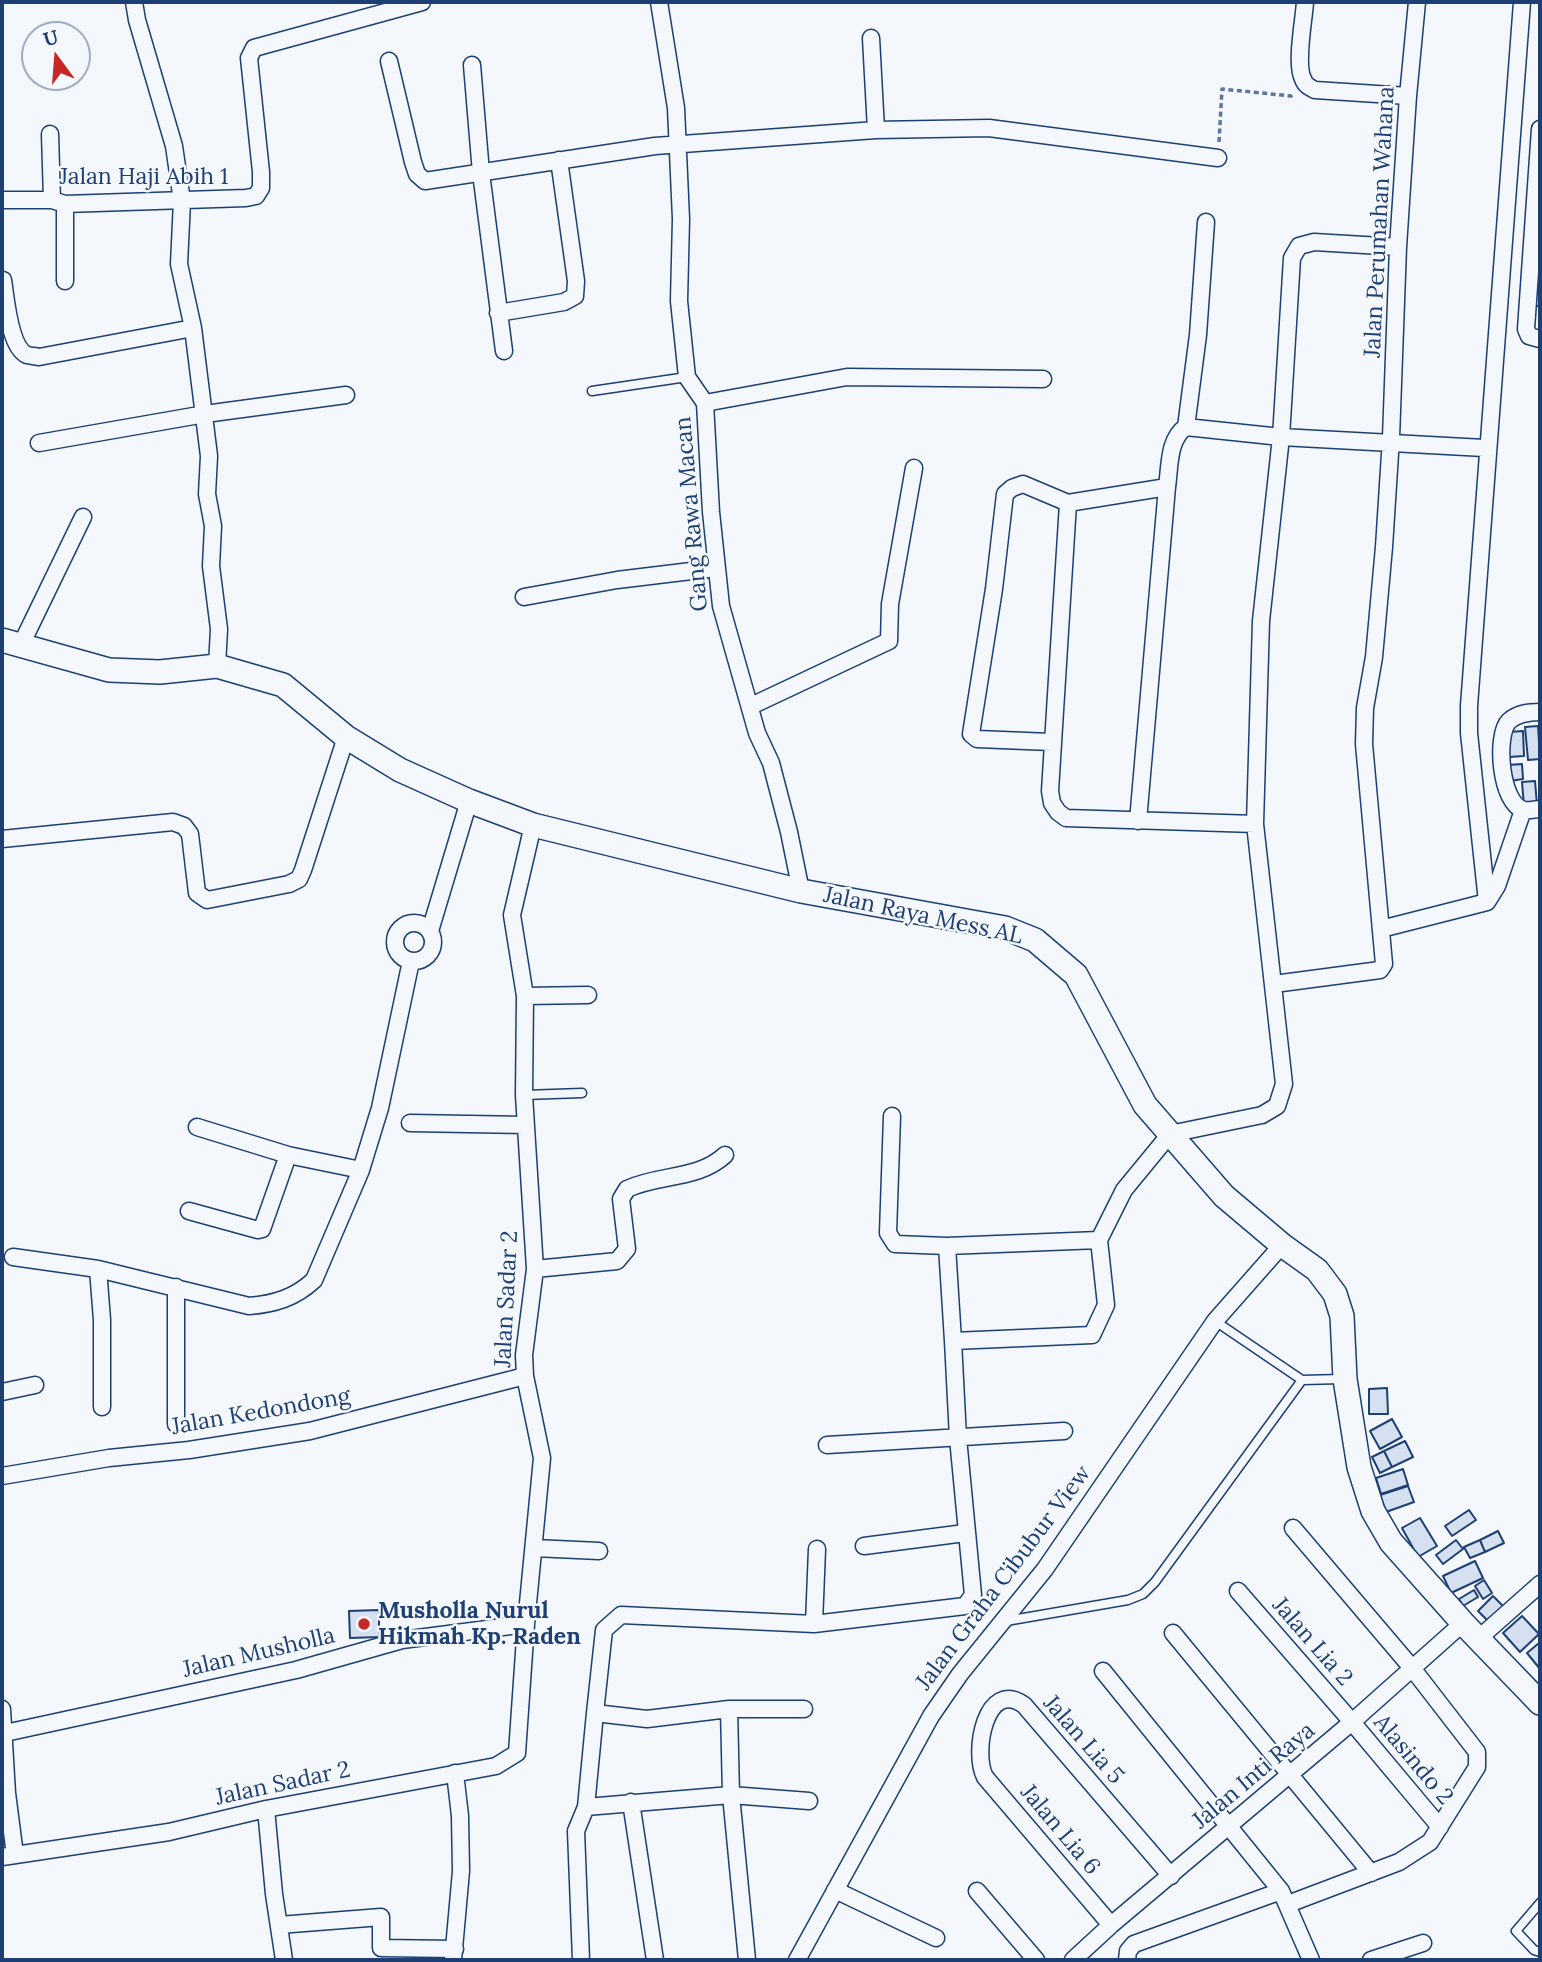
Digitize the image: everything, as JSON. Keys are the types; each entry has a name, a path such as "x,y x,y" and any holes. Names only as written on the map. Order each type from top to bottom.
{"street":[{"path":"134,2 174,146 182,201 179,264 193,328 209,456 207,494 213,526 211,566 219,629 217,666"},
{"name":"Jalan Haji Abih 1","path":"2,200 182,201 256,196 261,188 249,58 254,48 422,2"},
{"name":"Gang Rawa Macan","path":"659,2 676,108 681,219 679,301 687,377 705,403 721,606 757,733 774,775 801,891"},
{"path":"1305,2 1300,70 1304,82 1315,90 1408,96"},
{"name":"Jalan Perumahan Wahana","path":"1274,984 1380,970 1384,964 1364,744 1365,708 1374,657 1391,444 1398,247 1408,96 1418,2"},
{"path":"1487,902 1469,733 1522,2"},
{"path":"871,38 876,130"},
{"path":"389,61 413,162 425,181 678,145 876,130 989,128 1218,159"},
{"path":"472,65 481,173 504,351"},
{"path":"1540,130 1526,329 1529,336 1540,339"},
{"path":"50,134 65,281"},
{"path":"498,313 564,303 575,296 576,281 559,160"},
{"path":"1186,427 1198,335 1206,222"},
{"path":"953,1341 1092,1335 1106,1305 1099,1240 1124,1190 1170,1134 1262,1115 1277,1106 1284,1084 1255,824 1261,621 1281,437 1292,258 1299,246 1314,242 1398,247"},
{"path":"3,280 12,333 20,349 27,355 39,357 193,328"},
{"path":"705,403 847,377 1043,379"},
{"path":"39,443 205,414 346,395"},
{"path":"1138,821 1167,487 1173,442 1177,433 1186,427 1281,437 1484,448 1488,451"},
{"path":"751,706 889,641 890,604 914,468"},
{"path":"1051,742 977,739 971,734 994,589 1005,494 1023,484 1068,503 1167,487"},
{"path":"1068,503 1051,742 1052,803 1066,818 1255,824"},
{"path":"11,643 83,517"},
{"path":"524,597 617,580 716,568"},
{"name":"Jalan Raya Mess AL","path":"11,643 109,670 160,672 217,666 284,685 346,737 400,770 468,801 533,825 801,891 1005,928 1035,940 1076,975 1145,1105 1224,1196 1282,1245 1317,1270 1335,1294 1342,1316 1345,1379 1359,1467 1373,1511 1391,1542 1470,1631 1540,1703"},
{"path":"1540,712 1515,716 1507,723 1502,733 1504,784 1511,801 1523,810 1540,809"},
{"path":"2,839 173,822 184,826 190,834 197,893 202,898 207,900 289,884 299,879 346,737"},
{"path":"430,930 424,925 409,923 397,932 395,939 398,953 411,961 422,959 431,952 433,941 430,930 468,801"},
{"path":"1381,929 1487,902 1497,886 1523,810"},
{"name":"Jalan Sadar 2","path":"8,1856 169,1832 266,1809 496,1766 516,1753 542,1458 525,1376 524,1355 535,1269 524,1095 524,996 512,915 533,825"},
{"path":"13,1257 98,1269 249,1306 271,1304 305,1288 314,1280 322,1264 361,1170 380,1108 411,961"},
{"path":"524,996 587,995"},
{"path":"892,1116 888,1233 895,1244 947,1246 1099,1240"},
{"path":"410,1123 526,1125"},
{"path":"197,1127 288,1155 361,1170"},
{"path":"189,1211 262,1229 288,1155"},
{"path":"535,1269 617,1261 627,1249 622,1193 627,1189 700,1170 715,1164 725,1155"},
{"name":"Jalan Graha Cibubur View","path":"797,1960 931,1716 960,1674 1045,1569 1215,1321 1282,1245"},
{"path":"581,1960 576,1832 586,1807 604,1630 621,1615 814,1623 965,1606 973,1595 965,1533 947,1246"},
{"path":"98,1269 102,1320 102,1407"},
{"path":"176,1287 176,1424"},
{"name":"Jalan Kedondong","path":"2,1476 109,1458 189,1450 310,1432 525,1376"},
{"path":"2,1392 35,1385"},
{"path":"827,1445 1063,1431"},
{"path":"1127,1960 1128,1951 1134,1944 1371,1873 1399,1862 1430,1842 1477,1767 1477,1752 1412,1668 1293,1528"},
{"path":"864,1546 965,1533"},
{"path":"534,1548 599,1551"},
{"path":"814,1623 817,1549"},
{"name":"Jalan Inti Raya","path":"1073,1960 1412,1668 1540,1584"},
{"name":"Jalan Lia 2","path":"1238,1591 1352,1722"},
{"name":"Jalan Musholla","path":"5,1733 296,1670 401,1640 526,1624"},
{"path":"1173,1633 1371,1873"},
{"path":"1103,1671 1285,1898 1311,1960"},
{"name":"Jalan Lia 5","path":"979,1763 982,1730 992,1711 1001,1699 1015,1699 1024,1706 1171,1877"},
{"path":"2,1709 8,1856"},
{"path":"595,1713 647,1719 729,1709 804,1709"},
{"path":"729,1709 731,1796 747,1960"},
{"name":"Alasindo 2","path":"1352,1722 1440,1827"},
{"name":"Jalan Lia 6","path":"979,1763 985,1777 1111,1925"},
{"path":"279,1925 381,1917 381,1948 454,1954 461,1871 460,1816 455,1773"},
{"path":"586,1807 731,1796 809,1801"},
{"path":"631,1802 655,1960"},
{"path":"266,1809 284,1960"},
{"path":"835,1890 936,1938"},
{"path":"977,1891 1036,1960"},
{"path":"1371,1960 1423,1942"}],"lane":[{"path":"592,391 687,377"},
{"path":"524,1095 582,1093"},
{"path":"1215,1321 1301,1380 1345,1379"},
{"path":"1004,1622 1128,1600 1143,1594 1155,1582 1301,1380"},
{"path":"1540,1903 1516,1929 1518,1936 1537,1951 1540,1942"}],"path":[{"path":"1218,159 1222,89 1291,96 1304,82"}],"building":[{"path":"1536,280 1540,280 1540,306 1534,306"},
{"path":"1538,726 1540,759 1528,760 1525,727"},
{"path":"1523,731 1524,756 1509,757 1508,732"},
{"path":"1522,764 1523,779 1510,781 1508,765"},
{"path":"1535,781 1537,805 1524,806 1522,782"},
{"path":"1387,1388 1388,1414 1369,1414 1369,1389"},
{"path":"1392,1419 1402,1437 1380,1449 1370,1431"},
{"path":"1405,1441 1413,1457 1392,1467 1384,1451"},
{"path":"1384,1451 1392,1467 1380,1473 1372,1457"},
{"path":"1403,1469 1408,1485 1381,1494 1376,1478"},
{"path":"1408,1486 1414,1502 1386,1512 1380,1495"},
{"path":"1469,1510 1476,1520 1452,1536 1445,1526"},
{"path":"1420,1518 1437,1546 1418,1557 1402,1528"},
{"path":"1498,1531 1504,1543 1485,1552 1480,1540"},
{"path":"1456,1540 1463,1549 1443,1564 1436,1555"},
{"path":"1480,1540 1485,1552 1470,1558 1464,1547"},
{"path":"1475,1561 1483,1578 1451,1593 1443,1576"},
{"path":"1484,1580 1492,1593 1483,1599 1475,1586"},
{"path":"1474,1590 1478,1597 1463,1606 1459,1599"},
{"path":"1493,1596 1507,1610 1492,1625 1478,1611"},
{"name":"Musholla Nurul Hikmah Kp. Raden","path":"379,1610 379,1637 350,1638 349,1611"},
{"path":"1522,1616 1539,1634 1520,1652 1503,1633"},
{"path":"1539,1643 1540,1645 1540,1669 1527,1653"}],"place":[{"name":"Musholla Nurul Hikmah Kp. Raden","path":"364,1624"}]}
